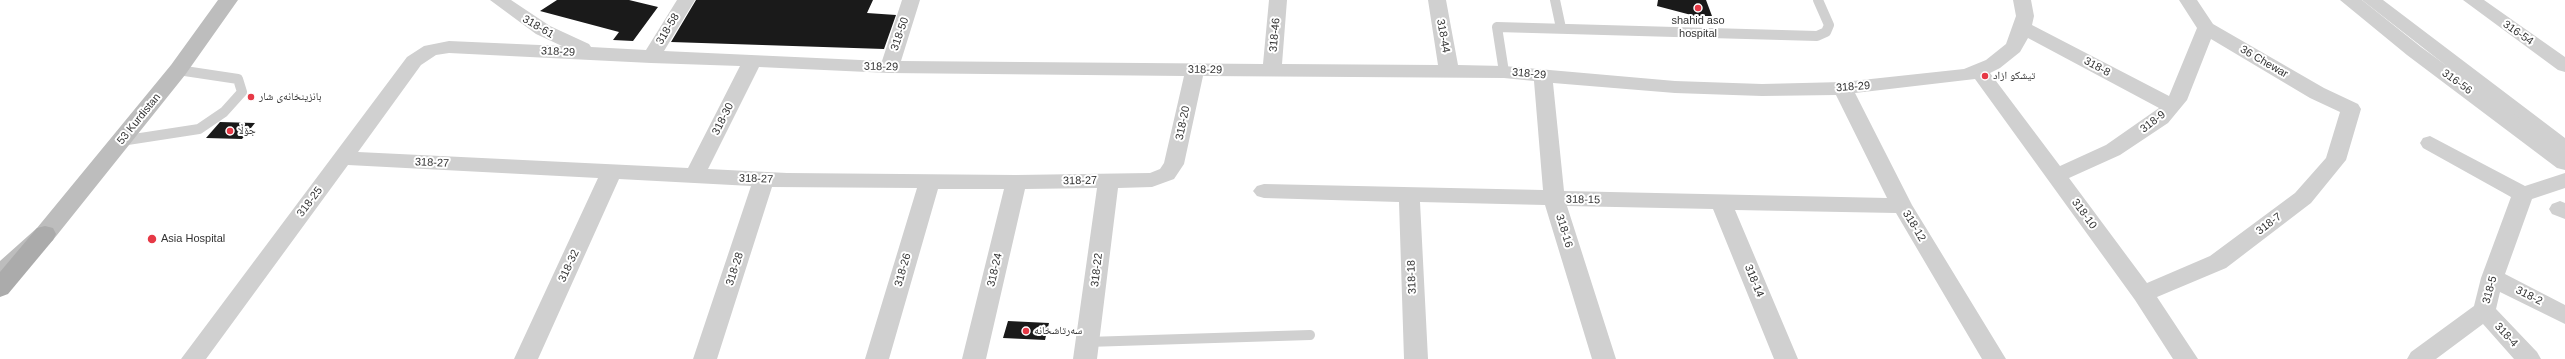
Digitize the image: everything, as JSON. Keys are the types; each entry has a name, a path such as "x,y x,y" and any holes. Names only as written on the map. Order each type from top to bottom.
{"main road":[{"name":"53 Kurdistan","path":"0,275 45,234 178,70 228,0"},
{"name":"53 Kurdistan","path":"0,266 45,234"},
{"path":"0,288 45,234"}],"street":[{"name":"318-61","path":"499,0 529,23 575,47 628,56"},
{"name":"318-58","path":"651,57 686,0"},
{"name":"318-50","path":"889,67 912,0"},
{"name":"318-46","path":"1272,71 1278,0"},
{"name":"318-44","path":"1437,0 1449,72"},
{"name":"318-29","path":"431,50 449,47 752,62 889,67 1504,72 1675,87 1762,90 1843,88 1922,82 1979,71 2003,58 2013,48 2022,28 2025,16 2022,0"},
{"name":"36 Chewar","path":"2188,0 2206,28 2317,93 2351,109"},
{"name":"316-56","path":"2350,0 2414,51 2565,162"},
{"path":"2371,0 2565,148"},
{"name":"316-54","path":"2472,0 2565,66"},
{"name":"318-8","path":"2022,28 2172,106"},
{"name":"318-9","path":"2056,176 2113,150 2162,118 2172,106 2185,84 2206,28"},
{"name":"318-25","path":"194,359 344,158 414,61 431,50"},
{"name":"318-30","path":"694,176 752,62"},
{"name":"318-20","path":"1167,174 1174,164 1194,70"},
{"name":"318-10","path":"1979,71 2143,294 2186,359"},
{"name":"318-16","path":"1543,75 1554,199 1604,359"},
{"name":"318-12","path":"1843,88 1902,206 1994,359"},
{"name":"318-7","path":"2143,294 2218,262 2303,198 2336,160 2351,109"},
{"path":"2430,143 2523,194 2565,180"},
{"name":"318-27","path":"344,158 764,179 929,182 1108,181 1152,180 1167,174"},
{"name":"318-32","path":"526,359 611,172"},
{"name":"318-28","path":"705,359 764,179"},
{"name":"318-22","path":"1086,351 1108,181"},
{"name":"318-26","path":"878,359 929,182"},
{"name":"318-24","path":"974,359 1016,182"},
{"name":"318-15","path":"1264,190 1554,199 1902,206"},
{"name":"318-5","path":"2419,359 2484,312 2492,278 2523,194"},
{"name":"318-18","path":"1409,195 1416,359"},
{"name":"318-14","path":"1721,202 1786,359"},
{"name":"318-2","path":"2492,278 2565,315"},
{"name":"318-4","path":"2484,312 2529,359"}],"lane":[{"path":"1555,0 1561,28"},
{"path":"1504,72 1497,27 1817,36 1826,32 1829,25 1818,0"},
{"path":"120,142 199,129 224,112 242,92 238,79 178,70"},
{"path":"1086,351 1310,335"}],"building":[{"path":"557,0 629,0 658,7 633,41 613,40 619,32 540,11"},
{"path":"696,0 873,0 867,13 896,15 884,49 671,42"},
{"path":"1658,0 1706,0 1712,16 1695,16 1657,6"},
{"name":"جۆڵا","path":"220,122 255,123 242,139 206,138"},
{"name":"سەرتاشخانە","path":"1008,321 1049,323 1045,340 1003,338"}],"place":[{"name":"shahid aso hospital","path":"1698,8"},
{"name":"تيشكو ازاد","path":"1985,76"},
{"name":"بانزینخانەی شار","path":"251,97"},
{"name":"جۆڵا","path":"230,131"},
{"name":"Asia Hospital","path":"152,239"},
{"name":"سەرتاشخانە","path":"1026,331"}]}
